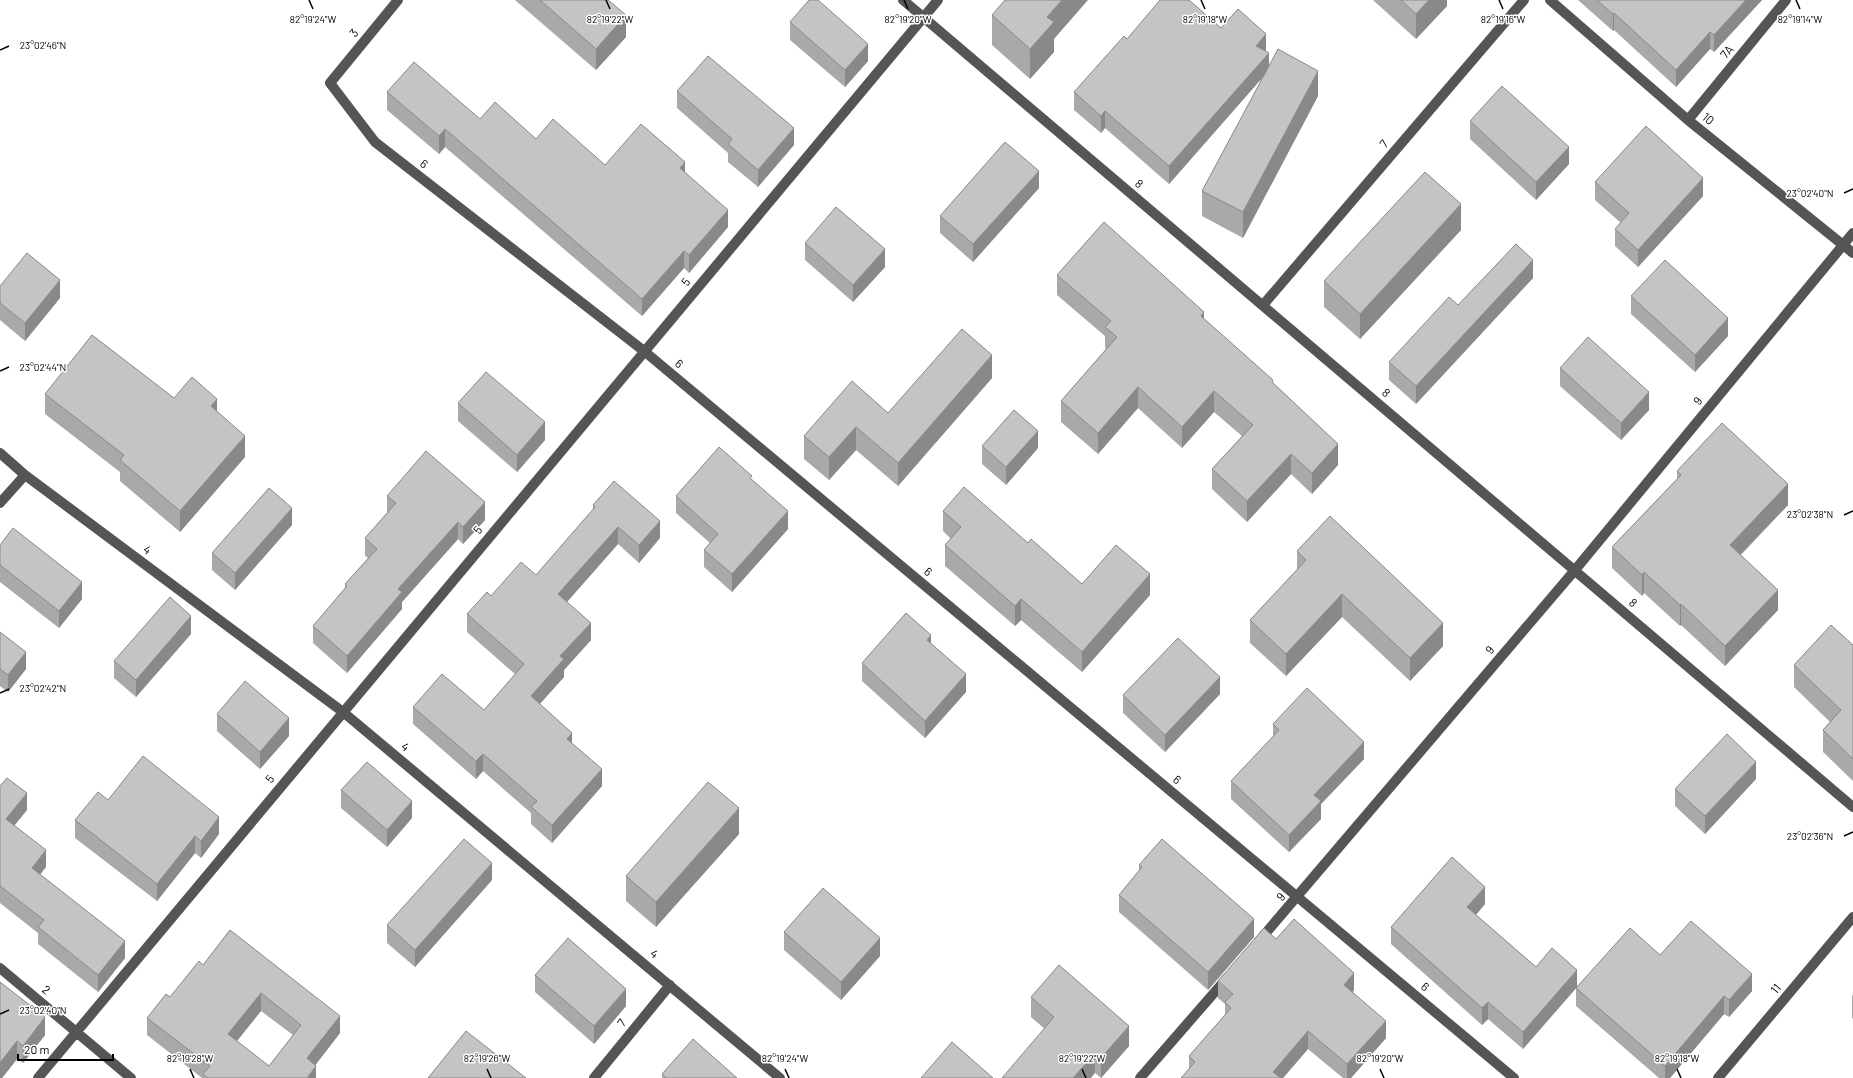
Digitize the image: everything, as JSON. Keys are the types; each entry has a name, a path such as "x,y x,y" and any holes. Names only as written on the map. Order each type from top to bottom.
{"street":[{"name":"3","path":"330,83 398,0"},
{"name":"8","path":"903,0 1853,807"},
{"name":"5","path":"38,1078 938,0"},
{"name":"7","path":"1263,305 1524,0"},
{"name":"10","path":"1550,0 1688,120 1853,253"},
{"name":"7A","path":"1688,120 1786,0"},
{"name":"6","path":"330,83 375,142 644,352 1514,1078"},
{"name":"9","path":"1250,952 1575,570 1853,233"},
{"name":"4","path":"0,452 25,474 343,712 780,1078"},
{"path":"0,503 25,474"},
{"name":"11","path":"1718,1078 1853,917"},
{"name":"2","path":"0,968 131,1078"},
{"path":"1140,1078 1234,970"},
{"name":"7","path":"594,1078 670,985"}],"building":[{"path":"540,0 608,0 626,15 596,49"},
{"path":"809,0 818,0 868,44 845,70 790,22"},
{"path":"1005,0 1062,0 1047,17 1054,22 1030,49 992,15"},
{"path":"1160,0 1189,0 1221,28 1238,9 1266,34 1256,46 1269,53 1169,166 1105,111 1101,116 1074,92 1124,36 1127,39"},
{"path":"1401,0 1429,0 1416,14"},
{"path":"1597,0 1746,0 1714,35 1710,32 1676,70 1614,13 1613,14"},
{"path":"1278,49 1318,71 1243,212 1202,191"},
{"path":"708,56 794,128 758,170 728,144 732,139 677,91"},
{"path":"414,62 480,119 495,102 536,139 553,119 605,165 641,124 685,162 680,168 728,210 689,255 684,251 642,299 445,129 439,136 387,92"},
{"path":"1502,86 1569,147 1536,182 1470,121"},
{"path":"1646,126 1703,178 1638,250 1615,229 1629,213 1595,182"},
{"path":"1005,142 1039,171 973,244 940,216"},
{"path":"1425,172 1461,204 1360,314 1324,281"},
{"path":"836,207 885,249 853,285 805,243"},
{"path":"1104,222 1204,312 1201,316 1273,380 1272,382 1338,444 1312,473 1291,454 1247,501 1212,469 1253,425 1214,391 1182,427 1138,387 1098,433 1061,401 1117,337 1105,327 1111,321 1057,275"},
{"path":"1516,244 1533,260 1416,386 1389,362 1449,297 1458,305"},
{"path":"27,253 60,280 25,323 0,303 0,286"},
{"path":"1665,260 1728,318 1695,355 1631,296"},
{"path":"962,329 992,355 898,463 856,427 829,457 804,436 852,381 888,413"},
{"path":"92,335 174,398 192,377 217,399 211,406 245,436 180,511 120,460 124,455 45,394"},
{"path":"1588,337 1649,392 1621,423 1560,368"},
{"path":"486,372 545,422 517,455 458,403"},
{"path":"1014,410 1038,431 1006,467 982,446"},
{"path":"1722,423 1788,484 1730,545 1778,590 1725,646 1681,604 1680,605 1644,572 1642,575 1612,547 1681,475 1677,471"},
{"path":"719,447 752,476 750,478 788,511 732,574 704,550 718,534 676,496"},
{"path":"426,451 485,502 463,527 458,522 398,589 402,592 347,656 313,626 347,586 345,584 377,549 365,538 396,503 387,496"},
{"path":"614,481 660,521 639,545 618,527 558,594 591,623 560,656 564,659 531,696 572,733 567,739 602,769 552,825 531,807 537,801 483,754 476,761 413,707 442,674 484,710 524,664 467,614 487,592 491,596 521,562 536,575 595,507 593,505"},
{"path":"964,487 1028,543 1031,539 1082,584 1116,545 1150,574 1082,652 1021,599 1015,606 945,545 961,527 943,511"},
{"path":"269,488 292,508 235,573 212,553"},
{"path":"1330,516 1443,623 1410,658 1342,594 1286,654 1250,620 1306,560 1297,551"},
{"path":"13,528 82,582 59,611 0,565 0,545"},
{"path":"170,597 191,616 136,680 114,661"},
{"path":"906,613 931,635 927,640 966,674 925,721 862,663"},
{"path":"1831,625 1853,645 1853,759 1823,730 1841,710 1794,665"},
{"path":"0,632 26,652 8,675 0,669"},
{"path":"1178,638 1220,677 1165,735 1123,695"},
{"path":"245,681 289,718 260,752 217,714"},
{"path":"1307,688 1364,742 1314,795 1321,801 1289,835 1231,781 1279,730 1273,724"},
{"path":"1727,734 1756,762 1705,816 1675,789"},
{"path":"143,756 219,817 201,841 195,836 157,884 75,820 98,792 108,800"},
{"path":"367,762 412,801 387,830 341,790"},
{"path":"7,778 27,793 6,819 46,850 32,868 125,941 98,975 38,927 44,920 0,886 0,786"},
{"path":"708,782 739,808 656,902 626,876"},
{"path":"464,839 492,863 415,950 387,925"},
{"path":"1162,839 1254,919 1208,972 1119,895 1142,867 1139,865"},
{"path":"1452,857 1485,887 1467,907 1536,967 1552,948 1577,970 1523,1032 1488,1002 1482,1008 1391,927"},
{"path":"823,888 880,938 841,982 784,932"},
{"path":"1294,919 1354,973 1344,985 1386,1021 1347,1064 1308,1031 1273,1072 1281,1078 1181,1078 1195,1062 1189,1056 1231,1008 1225,1002 1233,994 1218,981 1264,928 1276,939"},
{"path":"1691,921 1752,974 1729,1000 1724,996 1665,1066 1576,988 1630,928 1660,955"},
{"path":"230,930 340,1016 307,1058 316,1066 307,1078 208,1078 203,1074 210,1066 147,1018 166,994 170,997 199,961 203,965","holes":["261,993 301,1025 269,1066 228,1034"]},
{"path":"568,938 626,989 594,1026 535,975"},
{"path":"1059,965 1129,1026 1101,1058 1095,1053 1073,1078 1002,1078 1054,1017 1031,997"},
{"path":"0,982 45,1017 23,1046 17,1041 0,1063"},
{"path":"466,1031 526,1078 428,1078"},
{"path":"693,1039 737,1078 665,1078 662,1074"},
{"path":"952,1042 993,1078 921,1078"}]}
